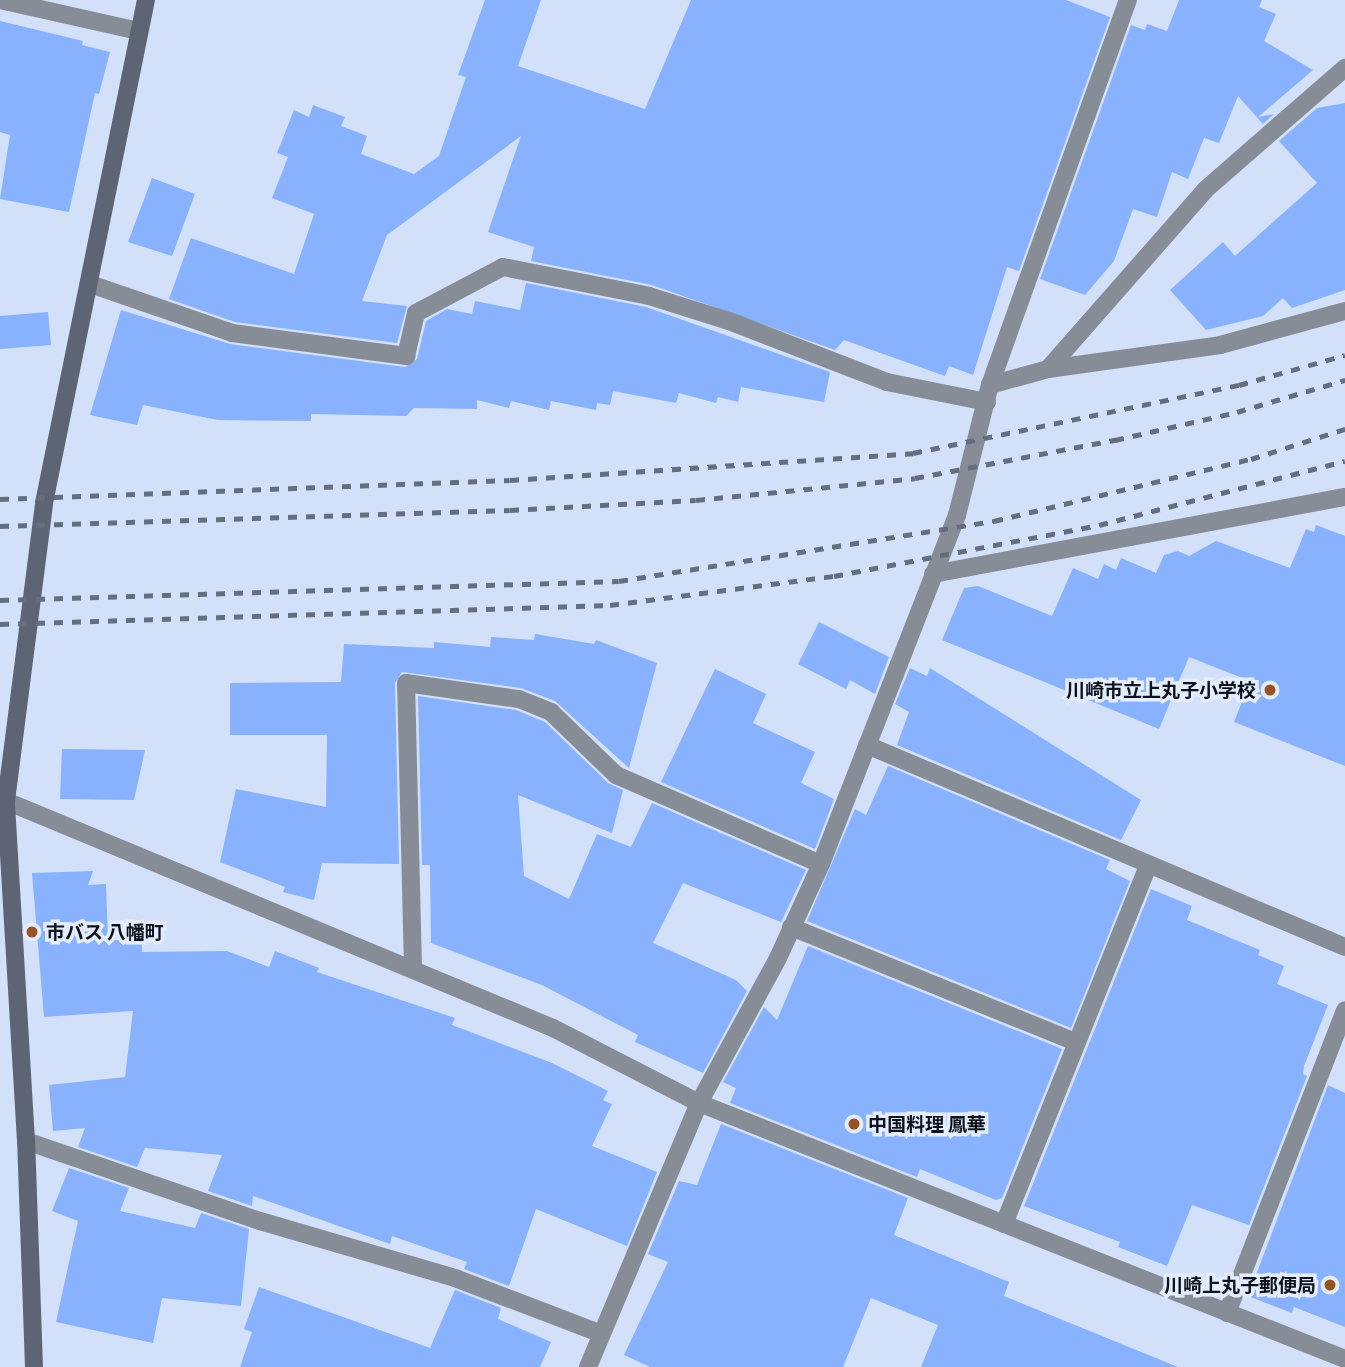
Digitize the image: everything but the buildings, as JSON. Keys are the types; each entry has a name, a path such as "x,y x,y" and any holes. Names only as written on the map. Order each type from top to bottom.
{"street":[{"path":"0,0 139,31"},
{"path":"34,1367 26,1141 6,802 44,503 146,0"},
{"path":"588,1367 599,1333 699,1103 821,864 957,515 988,394 1123,1"},
{"path":"1048,369 1205,190 1345,68"},
{"path":"90,284 232,333 406,356 416,313 503,268 649,296 729,321 887,382 988,394 1048,369 1220,345 1345,311"},
{"path":"933,574 1345,497"},
{"path":"413,968 405,683 519,699 551,712 616,775 821,864"},
{"path":"867,746 1345,947"},
{"path":"6,802 553,1028 699,1103 1345,1359"},
{"path":"1004,1224 1148,866"},
{"path":"791,927 1076,1042"},
{"path":"1227,1312 1345,1010"},
{"path":"26,1141 248,1217 455,1278 599,1333"}],"railway":[{"path":"0,499 510,480 913,453 1239,385 1345,355"},
{"path":"0,526 510,510 696,500 915,478 1115,440 1237,412 1345,380"},
{"path":"0,600 619,581 994,521 1251,459 1345,429"},
{"path":"0,624 610,605 834,576 1099,525 1345,461"}],"place":[{"name":"川崎市立上丸子小学校","path":"1270,690"},
{"name":"市バス 八幡町","path":"32,932"},
{"name":"中国料理 鳳華","path":"854,1124"},
{"name":"川崎上丸子郵便局","path":"1330,1285"}]}
